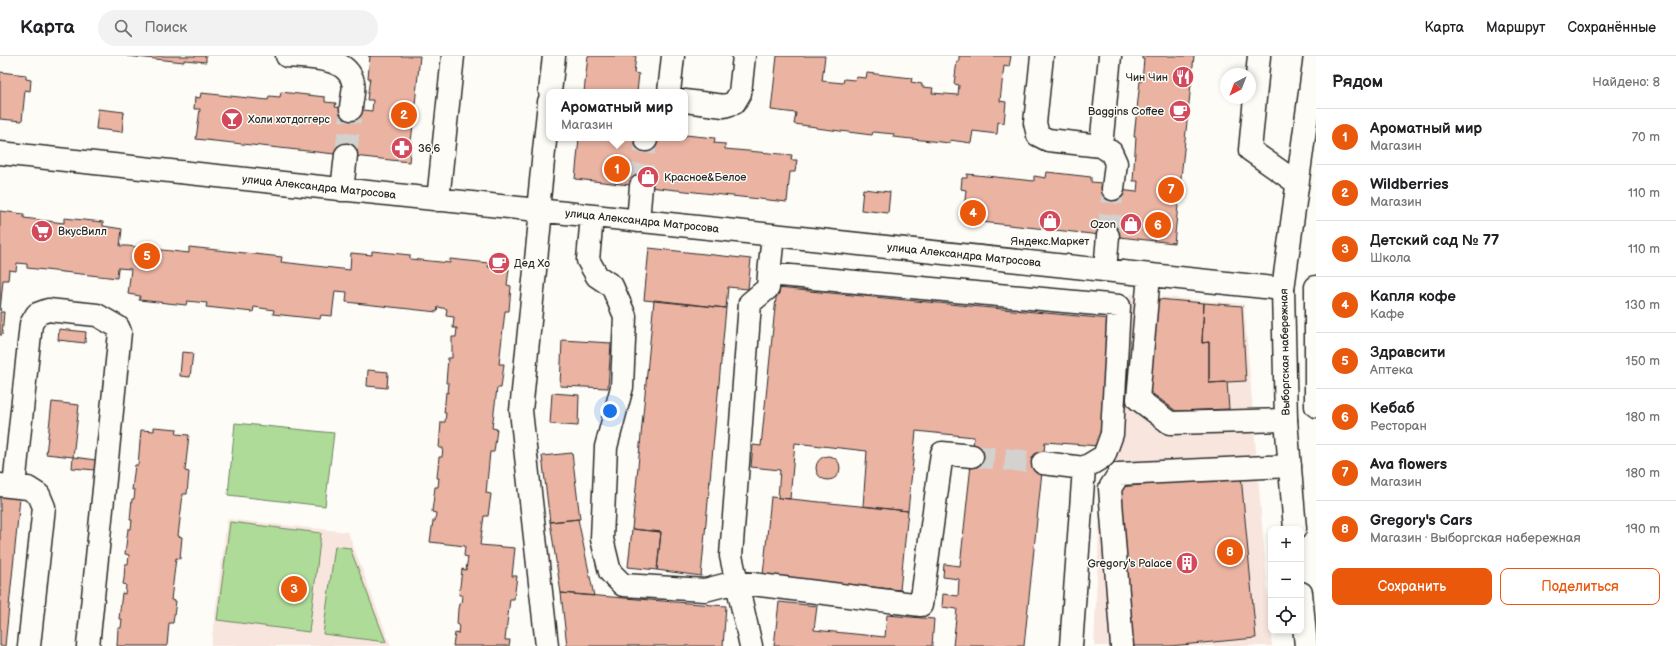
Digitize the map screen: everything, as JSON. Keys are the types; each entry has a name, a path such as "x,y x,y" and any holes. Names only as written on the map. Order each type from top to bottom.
{"street":[{"path":"287,56 335,59 348,69 353,83 351,109"},
{"path":"438,200 454,56"},
{"path":"550,89 554,56"},
{"path":"669,89 673,56"},
{"path":"688,101 724,106 734,102 740,93 744,56"},
{"path":"1042,56 1035,123 1038,135 1048,140 1101,146 1111,152 1116,163 1113,189"},
{"path":"1101,146 1110,56"},
{"path":"1259,56 1250,150 1298,183"},
{"name":"Выборгская набережная","path":"1295,526 1286,420 1283,289 1315,56"},
{"path":"546,134 521,411 547,646"},
{"name":"улица Александра Матросова","path":"0,153 1283,289"},
{"path":"342,190 346,155"},
{"path":"638,221 641,186"},
{"path":"592,216 588,260 597,276 612,286 625,316 622,387 606,447 602,540 610,572 623,585 705,590 736,582 921,605 942,453 972,456"},
{"path":"751,646 730,556 750,303 768,288 773,235"},
{"path":"1043,463 1084,468 1104,456 1112,434 1119,306 1108,236"},
{"path":"769,274 1119,306"},
{"path":"1149,275 1138,399 1170,423 1286,420"},
{"path":"1316,287 1316,406"},
{"path":"29,646 44,507 39,495 28,488 7,486 31,324 37,314 48,310 97,315 118,327 120,332 88,646"},
{"path":"1122,646 1110,488 1119,474 1290,466"},
{"path":"1071,646 1084,468"},
{"path":"1301,598 1306,646"}],"shaded area":[{"path":"1130,294 1244,304 1268,597 1268,634 1271,634 1272,646 1094,646 1101,482 1124,435"},
{"path":"227,519 348,532 391,646 211,646"}],"green space":[{"path":"235,423 334,433 325,506 228,495"},
{"path":"230,522 321,533 309,632 217,620"},
{"path":"335,546 350,548 386,642 323,634"}],"building":[{"path":"127,56 206,56 206,62 184,60 184,62"},
{"path":"370,56 420,56 409,162 196,139 200,109 194,109 195,97 200,98 201,93 268,100 269,96 280,97 281,92 325,97 325,102 336,103 335,107 372,111 373,100 367,100 370,78 368,78"},
{"path":"588,56 636,56 634,73 639,74 637,89 584,89"},
{"path":"777,56 825,56 822,81 843,83 844,79 855,80 856,77 866,78 867,73 912,78 911,82 922,84 922,87 933,88 932,93 958,95 959,85 954,84 959,56 1011,56 1009,67 1004,66 1000,101 1006,102 1004,123 998,122 997,134 973,131 971,143 950,140 950,143 893,137 894,134 873,132 872,135 794,124 796,113 771,110"},
{"path":"1142,56 1194,56 1174,243 963,220 966,190 961,189 962,178 967,178 967,174 1034,181 1034,176 1046,178 1047,172 1091,177 1091,182 1102,183 1101,188 1137,192 1138,181 1133,181 1136,137 1134,137 1140,81 1142,81 1144,59 1142,59"},
{"path":"0,72 26,75 26,79 31,80 30,91 25,90 22,121 0,119"},
{"path":"98,109 124,112 122,132 96,129"},
{"path":"688,135 715,138 714,143 725,144 725,149 792,155 791,160 797,160 795,172 790,172 787,202 575,179 579,141 688,141"},
{"path":"863,189 890,192 888,213 861,210"},
{"path":"0,211 24,214 24,218 64,223 64,218 103,222 103,226 122,229 120,246 189,253 189,247 282,257 281,262 350,270 351,253 372,255 372,251 410,255 410,259 450,263 450,259 489,263 488,267 509,269 507,285 511,286 509,311 505,311 499,364 504,364 501,388 497,388 492,428 497,429 494,452 490,452 486,493 491,494 488,516 484,516 480,545 515,548 512,576 517,576 514,599 510,599 505,640 510,640 509,646 453,646 455,633 458,634 458,609 459,604 461,604 462,595 459,595 462,569 466,570 468,557 464,556 465,546 430,542 433,521 435,521 436,513 432,512 435,487 438,487 439,478 437,478 439,457 442,457 443,448 439,448 441,422 445,422 446,413 444,413 446,392 448,393 449,383 446,383 448,358 452,358 452,337 456,337 457,328 453,328 454,317 446,316 447,309 438,307 437,312 346,302 347,292 335,291 332,316 321,315 320,319 273,314 274,310 254,307 253,312 206,307 207,303 187,301 186,305 139,300 140,296 128,294 131,269 118,268 117,278 27,268 27,264 17,263 16,271 9,270 8,280 3,280 0,311"},
{"path":"649,248 751,259 748,289 728,287 726,308 644,300"},
{"path":"777,288 1110,319 1099,446 1045,442 1024,646 953,646 957,609 942,607 943,594 958,596 959,579 943,577 944,564 960,566 974,437 916,431 908,511 863,506 867,451 795,443 790,499 778,498 780,470 751,467 753,445 761,446"},
{"path":"1157,299 1204,303 1202,343 1209,342 1209,383 1227,382 1229,409 1176,411 1149,391"},
{"path":"654,300 726,308 701,576 657,570 661,532 632,529"},
{"path":"1204,303 1242,306 1246,381 1209,383 1209,342 1202,343"},
{"path":"0,312 4,312 2,335 0,335"},
{"path":"59,329 86,332 85,343 58,340"},
{"path":"562,340 611,343 608,388 560,386"},
{"path":"182,352 193,353 190,377 180,376"},
{"path":"368,370 388,372 387,388 367,386"},
{"path":"552,393 579,395 578,426 550,424"},
{"path":"52,402 79,405 73,457 46,454"},
{"path":"154,427 177,429 176,434 189,435 185,471 189,472 187,494 183,494 178,536 182,537 180,559 176,558 171,600 176,601 173,623 169,623 167,646 117,646 118,628 121,628 122,619 119,619 122,593 125,594 126,585 123,584 125,564 128,564 129,555 125,554 128,529 131,529 132,520 130,520 132,499 134,499 135,490 132,490 135,465 138,465 141,430 154,431"},
{"path":"572,453 580,519 550,522 542,456"},
{"path":"828,456 837,459 840,468 837,477 828,480 819,477 816,468 819,459"},
{"path":"73,457 96,460 95,470 72,468"},
{"name":"Gregory's Palace","path":"1241,476 1256,638 1170,646 1133,646 1119,487"},
{"path":"0,496 20,498 5,646 0,646"},
{"path":"771,497 908,511 900,590 763,575"},
{"path":"578,519 594,596 561,593 550,522"},
{"path":"632,529 661,532 657,570 628,567"},
{"path":"561,593 726,606 723,646 567,646"},
{"path":"779,602 817,606 814,630 885,637 887,615 934,619 932,646 774,646"}],"tunnel":[{"path":"346,155 351,109"},
{"path":"641,186 646,141"},
{"path":"1108,236 1113,189"},
{"path":"972,456 1043,463"}],"place":[{"name":"Чин Чин","path":"1183,77"},
{"name":"Baggins Coffee","path":"1180,111"},
{"name":"Wildberries","path":"404,115"},
{"name":"Холи хотдоггерс","path":"232,119"},
{"name":"36,6","path":"402,148"},
{"name":"Ароматный мир","path":"617,169"},
{"name":"Красное&Белое","path":"648,177"},
{"name":"Ava flowers","path":"1171,190"},
{"name":"Капля кофе","path":"973,213"},
{"name":"Яндекс.Маркет","path":"1050,221"},
{"name":"Ozon","path":"1131,224"},
{"name":"Кебаб","path":"1158,225"},
{"name":"ВкусВилл","path":"42,231"},
{"name":"Здравсити","path":"147,256"},
{"name":"Дед Хо","path":"499,263"},
{"name":"Gregory's Cars","path":"1230,552"},
{"name":"Gregory's Palace","path":"1187,563"},
{"name":"Детский сад № 77","path":"294,589"}]}
